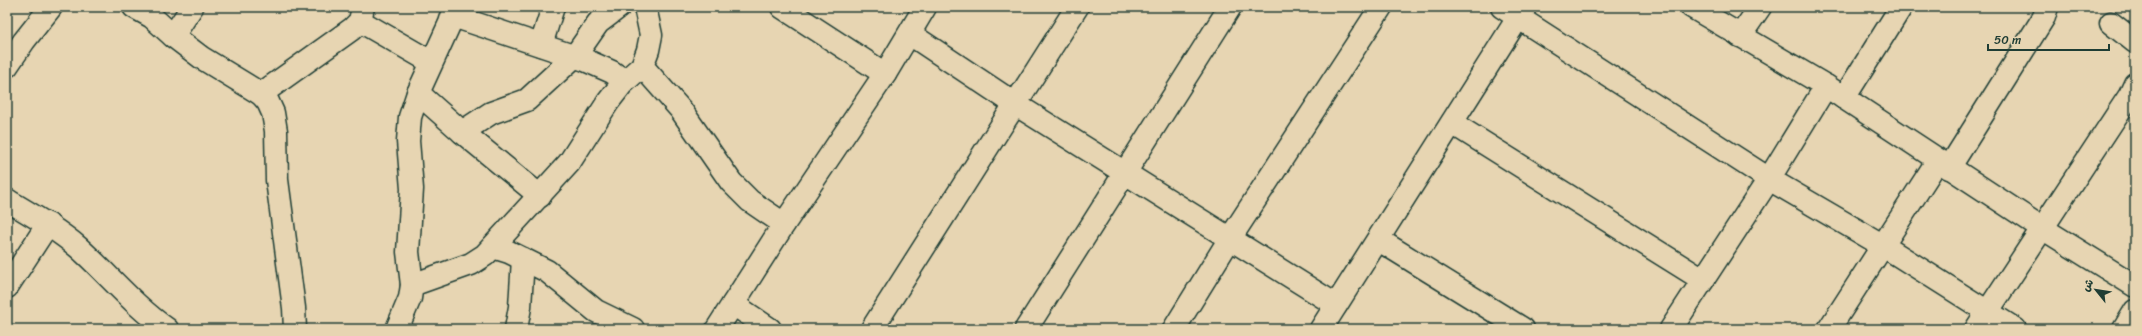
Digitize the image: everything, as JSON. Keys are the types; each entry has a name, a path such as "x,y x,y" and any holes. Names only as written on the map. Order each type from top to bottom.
{"street":[{"path":"7,66 24,41 51,7"},
{"path":"134,7 152,17 172,36 202,58 260,94 268,102 273,113 276,131 277,180 294,308 295,329"},
{"path":"172,36 192,7"},
{"path":"541,45 553,7"},
{"path":"462,132 491,113 527,100 575,56 598,24 619,7"},
{"path":"412,285 471,264 485,255 569,163 608,102 625,81 642,66 648,50 651,34 645,7"},
{"path":"782,7 885,74"},
{"path":"872,329 1077,7"},
{"path":"1026,329 1126,174 1230,7"},
{"path":"1174,329 1229,240 1381,7"},
{"path":"1692,7 1826,86 2042,228 2135,286"},
{"path":"1740,36 1760,7"},
{"path":"1829,329 1882,245 1944,164 2044,17 2047,7"},
{"path":"717,329 784,224 885,74 910,34 923,9"},
{"path":"1321,329 1452,123 1515,10 1769,179 1882,245 1982,320 2015,329"},
{"path":"1844,98 1892,10"},
{"path":"397,329 410,298 412,285 408,252 412,189 408,141 410,117 418,93 454,12 541,45 575,56 603,68 625,81"},
{"path":"260,94 361,14 431,62"},
{"path":"2111,23 2135,42"},
{"path":"910,34 1016,104 1229,240 1336,305"},
{"path":"642,66 681,110 731,182 750,201 784,224"},
{"path":"1982,320 2130,95 2135,84"},
{"path":"1671,329 1769,179 1826,86"},
{"path":"418,93 462,132 540,196"},
{"path":"1452,123 1703,280"},
{"path":"7,200 48,224 77,247 147,314 167,329"},
{"path":"7,287 48,224"},
{"path":"1379,240 1523,329"},
{"path":"493,247 523,259 558,278 596,311 633,329"},
{"path":"516,329 520,307 523,259"},
{"path":"733,304 770,329"},
{"path":"2124,329 2135,311"}]}
